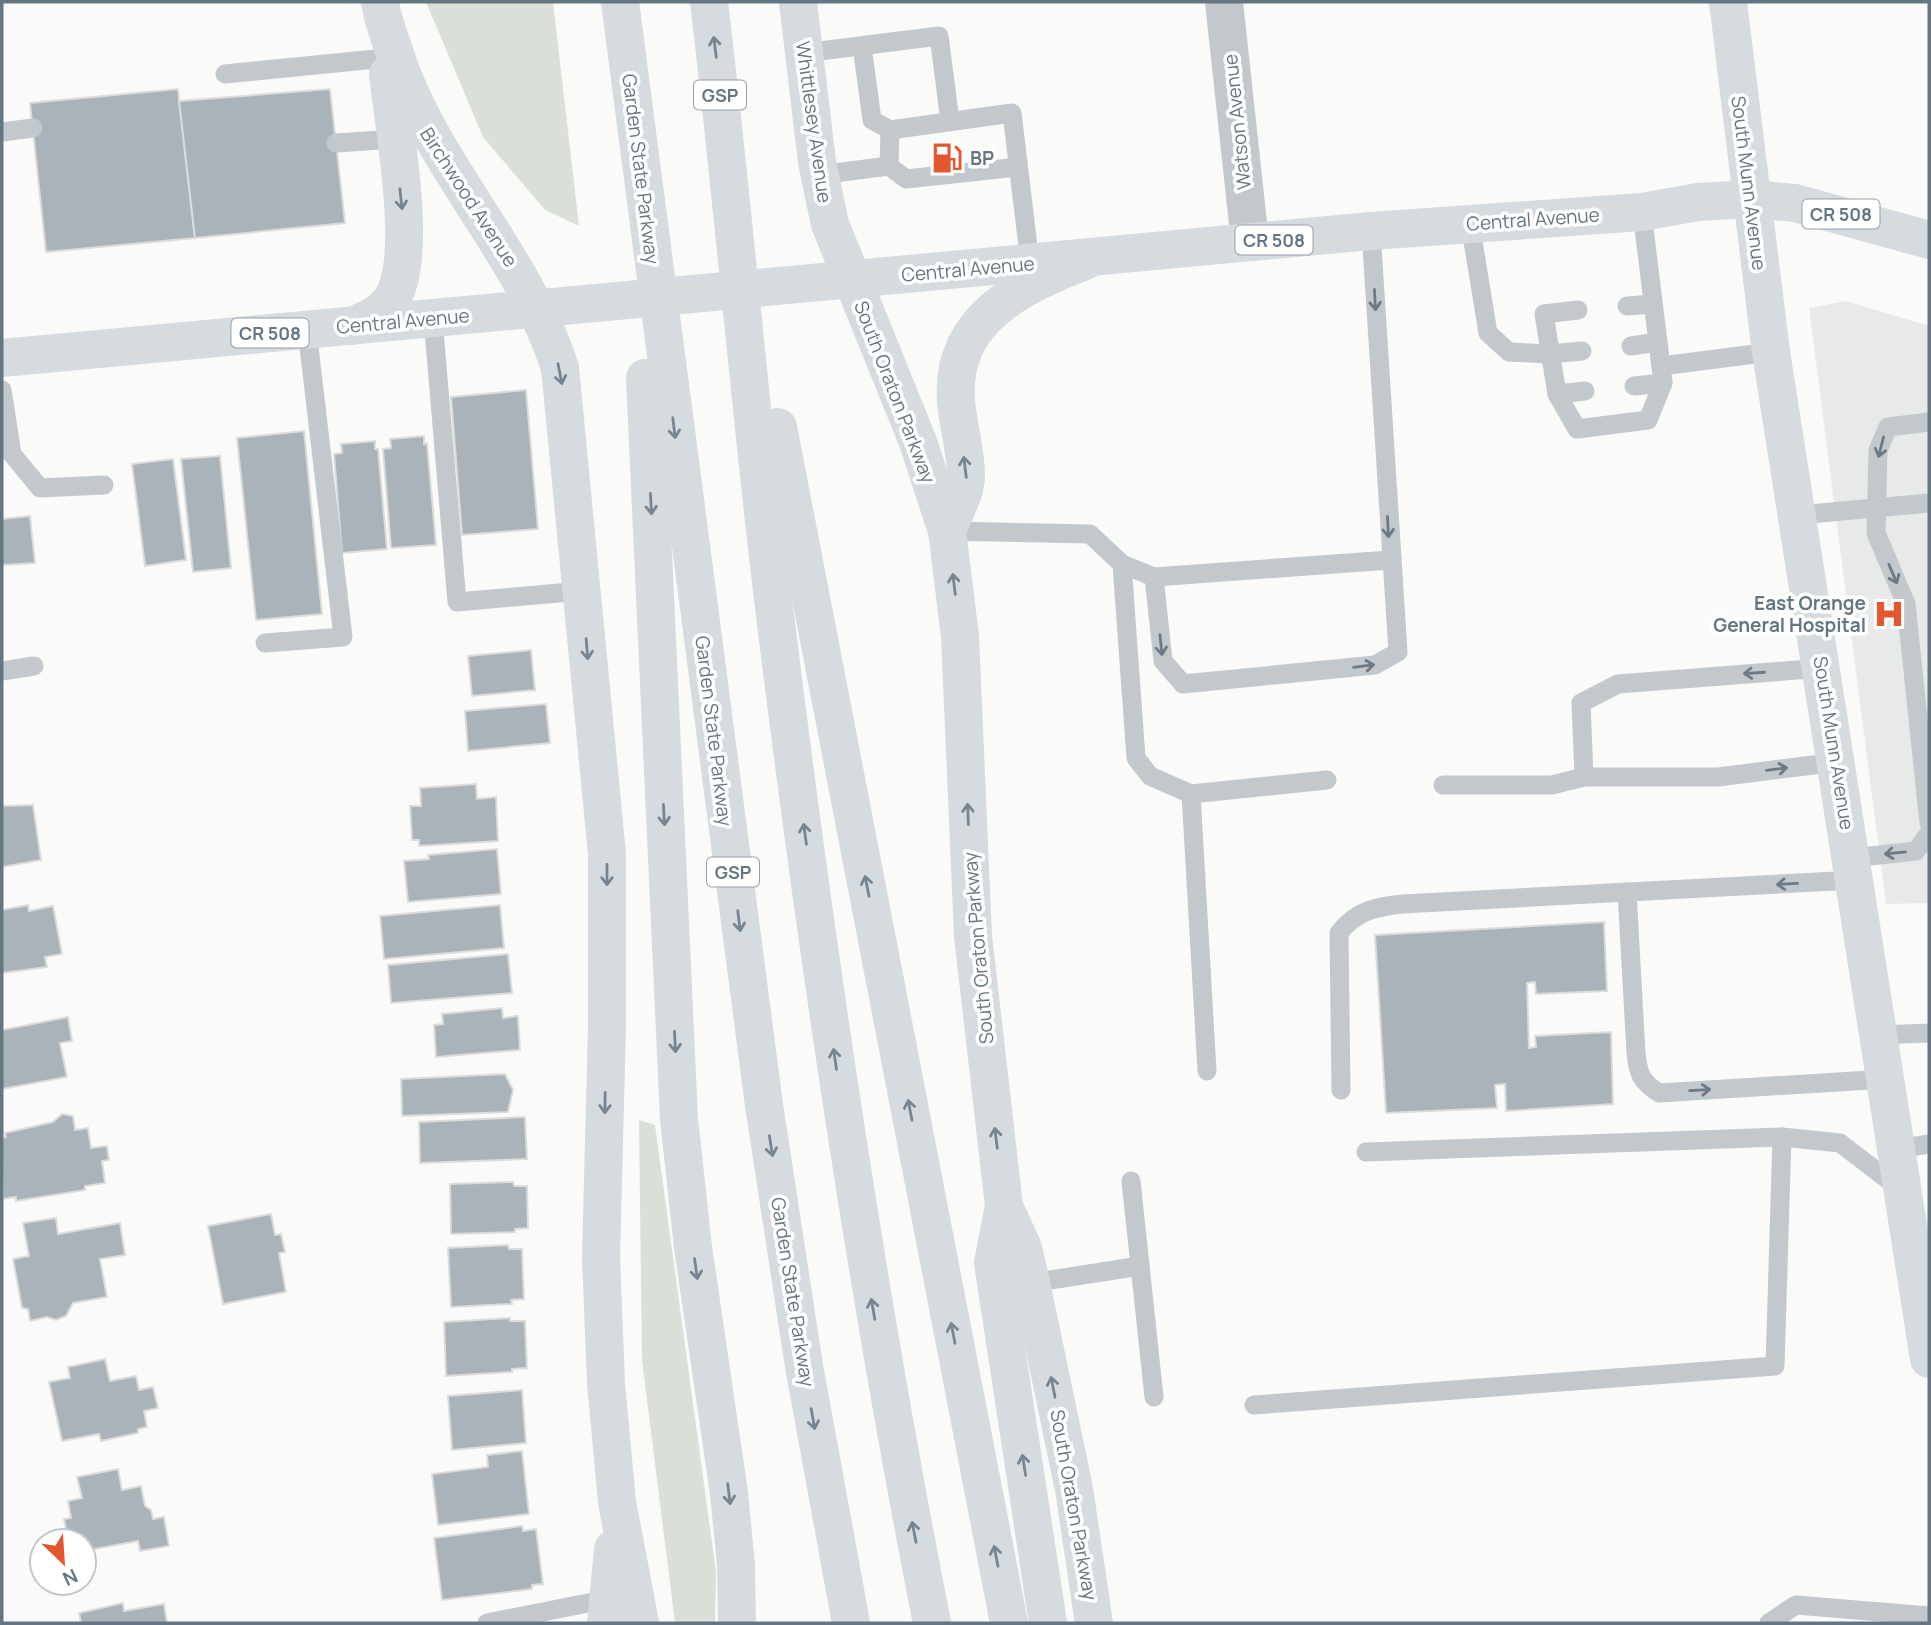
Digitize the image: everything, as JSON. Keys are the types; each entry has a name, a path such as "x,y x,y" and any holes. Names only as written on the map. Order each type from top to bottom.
{"main road":[{"name":"Garden State Parkway","path":"620,2 764,1105 804,1366 851,1623"},
{"name":"GSP","path":"709,2 732,188 773,596 842,1112 892,1419 932,1623"},
{"name":"Whittlesey Avenue","path":"798,2 819,175 830,224 851,280"},
{"name":"South Munn Avenue","path":"1728,2 1750,200 1771,352 1799,515 1886,1079 1913,1147 1903,1192 1921,1248 1929,1359"},
{"path":"352,326 373,317 388,304 403,270 404,231 380,5"},
{"name":"Birchwood Avenue","path":"380,5 420,119 538,309"},
{"path":"634,118 679,1118 693,1247 730,1505 736,1565 737,1623"},
{"path":"732,188 1009,1623"},
{"name":"Central Avenue","path":"2,358 1371,231 1642,212 1698,202 1750,200 1795,203 1929,240"},
{"path":"947,531 966,478 956,399 957,363 969,335 1006,301 1058,272 1095,257"},
{"name":"South Oraton Parkway","path":"851,280 918,442 947,531 960,636 973,936 1004,1206 1023,1248 1031,1283 1074,1489 1094,1623"},
{"path":"538,309 554,349 562,386 607,854 607,1027 601,1257 606,1384 617,1502 640,1623"},
{"path":"1004,1206 993,1263 1048,1623"},
{"path":"607,1611 617,1502"}],"street":[{"name":"Watson Avenue","path":"1224,2 1250,242"}],"lane":[{"path":"804,53 939,36 950,121"},
{"path":"862,46 872,120 890,130 1012,113 1030,263"},
{"path":"225,74 386,58"},
{"path":"2,132 33,128"},
{"path":"889,166 890,130"},
{"path":"336,143 395,139"},
{"path":"819,175 889,166 906,179 1018,167"},
{"path":"1578,310 1544,314 1557,394 1577,429 1648,420 1662,375 1642,212"},
{"path":"1470,223 1488,333 1509,352 1549,354 1582,351"},
{"path":"1154,577 1163,661 1183,684 1375,665 1398,652 1371,231"},
{"path":"1628,306 1653,304"},
{"path":"433,318 457,602 581,592"},
{"path":"265,643 343,637 307,330"},
{"path":"1631,346 1658,342"},
{"path":"1634,386 1662,375 1771,352"},
{"path":"2,390 7,454 40,488 104,485"},
{"path":"1557,394 1585,391"},
{"path":"1929,422 1888,427 1878,450 1876,533 1906,604 1929,823"},
{"path":"1799,515 1878,510 1929,503"},
{"path":"947,531 1090,534 1122,565 1154,577 1390,560"},
{"path":"1122,565 1136,758 1150,776 1191,794 1327,780"},
{"path":"2,671 34,666"},
{"path":"1584,777 1581,703 1618,684 1823,668"},
{"path":"1443,785 1552,785 1584,777 1718,777 1837,762"},
{"path":"1191,794 1207,1071"},
{"path":"1340,1090 1339,933 1351,918 1373,908 1402,904 1627,892 1853,869 1916,850 1929,833"},
{"path":"1627,892 1639,1074 1648,1086 1659,1093 1886,1079"},
{"path":"1879,1035 1929,1033"},
{"path":"1254,1405 1775,1366 1782,1137"},
{"path":"1366,1152 1782,1137 1840,1143 1903,1192"},
{"path":"1131,1181 1154,1397"},
{"path":"1031,1283 1140,1266"},
{"path":"1769,1623 1796,1605 1929,1616"},
{"path":"486,1623 607,1611"}],"shaded area":[{"path":"426,2 553,2 579,226 545,210 483,137"},
{"name":"East Orange General Hospital","path":"1846,301 1929,326 1929,903 1886,904 1809,308"},
{"path":"639,1120 655,1125 716,1572 715,1623 675,1623 642,1360"}],"building":[{"path":"178,89 195,238 46,252 30,103"},
{"path":"330,89 345,223 195,238 179,101"},
{"path":"526,390 538,529 462,535 451,397"},
{"path":"304,431 322,614 256,620 237,438"},
{"path":"424,436 424,444 427,443 436,545 391,548 383,449 391,448 390,439"},
{"path":"375,441 387,549 342,553 334,454 342,453 341,444"},
{"path":"220,456 231,568 193,572 181,459"},
{"path":"173,459 186,560 145,566 132,464"},
{"path":"30,516 35,563 2,565 2,519"},
{"path":"531,650 535,690 472,696 468,656"},
{"path":"546,704 550,743 468,751 465,711"},
{"path":"476,784 477,799 496,797 498,841 419,846 419,840 412,840 410,806 421,806 420,788"},
{"path":"33,805 41,860 2,867 2,806"},
{"path":"497,849 501,894 408,902 404,861 429,859 428,855"},
{"path":"28,905 29,911 53,906 62,954 45,957 47,967 2,973 2,910"},
{"path":"500,905 504,948 384,959 380,916"},
{"path":"1604,922 1607,991 1536,994 1535,982 1527,983 1529,1048 1536,1047 1535,1036 1611,1032 1613,1104 1506,1111 1505,1084 1495,1085 1497,1108 1386,1113 1375,935"},
{"path":"508,954 512,993 391,1003 388,965"},
{"path":"502,1008 503,1018 518,1016 520,1050 436,1057 434,1025 443,1024 442,1014"},
{"path":"68,1017 72,1041 60,1043 67,1077 2,1089 2,1030"},
{"path":"505,1074 513,1090 508,1112 402,1116 401,1079"},
{"path":"62,1114 73,1116 75,1130 88,1128 91,1148 107,1146 109,1160 102,1161 105,1183 85,1186 85,1190 16,1201 16,1197 3,1199 2,1138 6,1137 5,1133 53,1122"},
{"path":"525,1117 527,1159 420,1163 419,1122"},
{"path":"513,1182 514,1186 527,1186 528,1228 515,1229 515,1232 451,1234 450,1184"},
{"path":"271,1214 275,1235 281,1234 285,1252 279,1253 286,1292 223,1304 208,1226"},
{"path":"56,1218 58,1234 120,1223 125,1255 100,1259 107,1297 73,1303 66,1316 56,1320 47,1317 30,1321 28,1309 22,1308 13,1259 29,1256 23,1223"},
{"path":"508,1245 509,1249 522,1249 524,1299 511,1300 512,1304 451,1307 448,1248"},
{"path":"510,1318 510,1321 525,1321 527,1368 512,1369 512,1372 446,1376 444,1322"},
{"path":"105,1359 110,1381 136,1376 139,1390 153,1387 158,1408 144,1411 147,1427 138,1429 138,1433 101,1441 99,1434 62,1441 49,1382 70,1378 68,1367"},
{"path":"522,1390 526,1443 452,1450 448,1396"},
{"path":"522,1451 529,1514 438,1525 432,1474 488,1467 487,1455"},
{"path":"118,1469 122,1490 141,1486 145,1506 151,1510 153,1519 164,1517 169,1546 140,1551 138,1541 98,1548 98,1527 65,1527 64,1519 71,1518 68,1501 82,1498 77,1477"},
{"path":"522,1526 523,1531 536,1529 543,1584 532,1585 532,1589 442,1600 434,1538"},
{"path":"123,1603 124,1611 164,1604 167,1623 81,1623 79,1613"}],"place":[{"name":"BP","path":"947,158"},
{"name":"East Orange General Hospital","path":"1889,614"}]}
